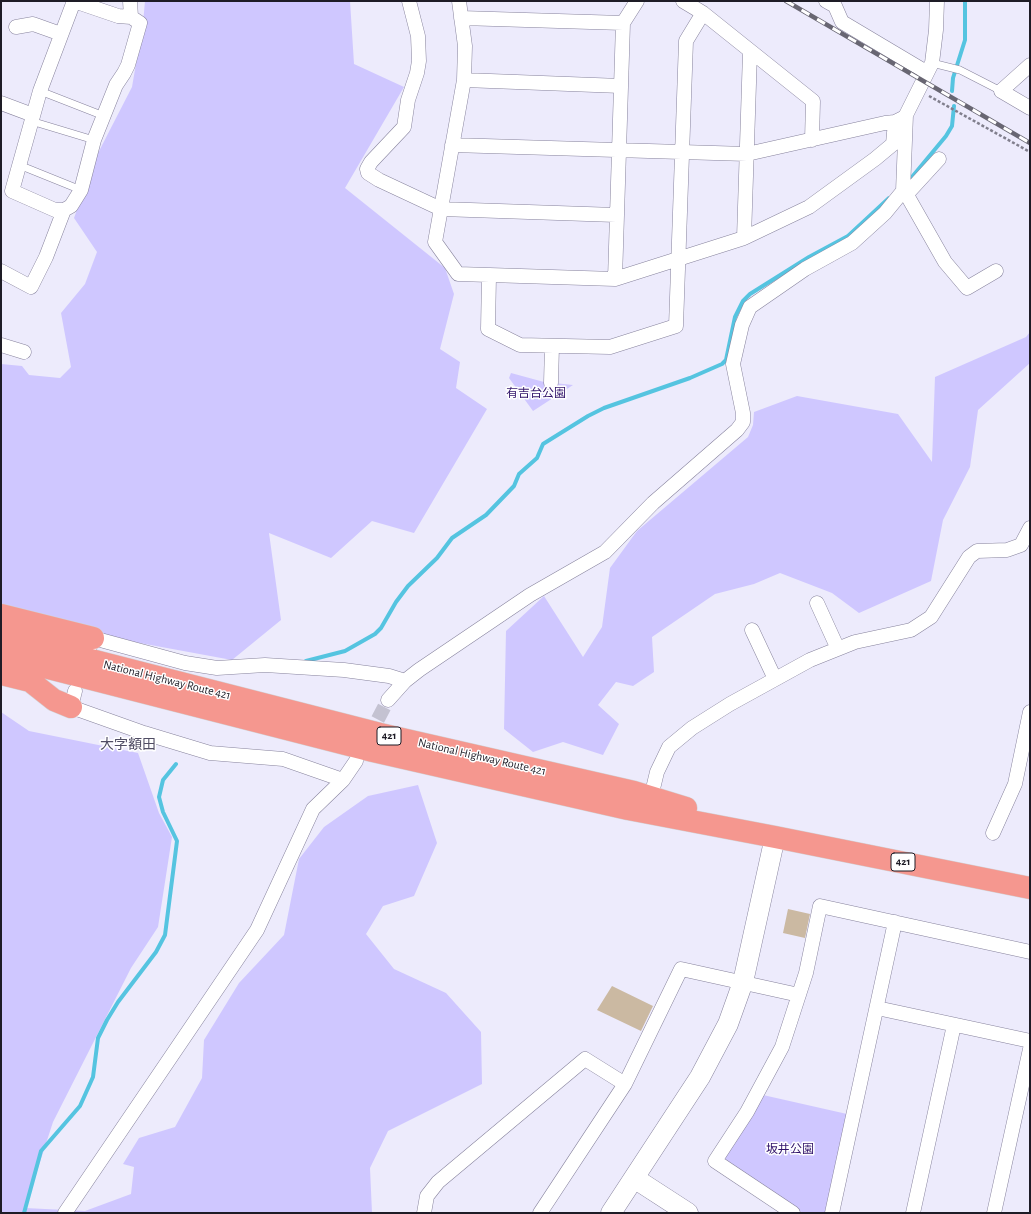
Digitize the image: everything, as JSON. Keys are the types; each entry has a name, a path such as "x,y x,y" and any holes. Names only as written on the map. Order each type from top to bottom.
{"highway":[{"path":"1,615 91,642"},
{"name":"National Highway Route 421","path":"1,637 380,734 651,797 775,837"},
{"name":"National Highway Route 421","path":"1,656 396,756 628,809 1030,888"},
{"path":"1,674 30,681 54,700 73,699"}],"street":[{"path":"74,1 118,16 131,17 140,23 124,73 116,85 94,140 81,190 71,206 64,210 56,210 6,189 19,165 40,91 74,1"},
{"path":"130,1 131,17"},
{"path":"409,1 418,36 419,62 417,73 408,100 404,127 371,162 367,169 372,176 441,209 616,215"},
{"path":"460,1 465,46 464,80 435,242 458,274 615,279 679,260 744,238 809,207 894,144 900,119 929,68 936,30 937,1"},
{"path":"615,279 623,23 637,1"},
{"path":"683,1 703,13 813,101 812,140"},
{"path":"826,1 835,6 842,22 929,68"},
{"path":"489,276 488,329 520,345 610,347 676,326 686,41 703,13"},
{"path":"462,18 623,23"},
{"path":"16,27 33,24 61,34"},
{"path":"744,238 750,52"},
{"path":"1030,65 1001,91 1030,108"},
{"path":"464,80 621,86"},
{"path":"1,104 32,118"},
{"path":"452,145 747,154 900,119"},
{"path":"900,119 904,193 946,262 967,288 996,271"},
{"path":"388,700 405,680 530,595 605,552 653,503 737,430 743,422 743,413 732,364 742,325 750,307 805,269 852,243 939,160"},
{"path":"1,271 32,287 46,257 64,210"},
{"path":"1,345 24,352"},
{"path":"551,383 552,346"},
{"path":"651,797 657,772 669,747 692,728 730,704 810,660 856,642 911,630 931,617 969,557 977,551 1007,550 1021,545 1030,528"},
{"path":"817,604 838,649"},
{"path":"752,630 775,679"},
{"path":"91,642 185,663 217,668 266,665 344,670 389,676 405,680"},
{"path":"73,699 210,753 283,759 343,780"},
{"path":"993,833 1015,784 1030,712"},
{"path":"65,1213 257,930 313,809 343,780 356,761"},
{"path":"611,1213 712,1056 728,1024 743,982 775,837"},
{"path":"793,1213 715,1161 747,1112 775,1062 806,973 820,906 1030,952"},
{"path":"832,1213 895,922"},
{"path":"540,1213 625,1084 681,969 799,995"},
{"path":"877,1008 1030,1041"},
{"path":"913,1213 954,1025"},
{"path":"994,1213 1030,1049"},
{"path":"424,1213 427,1196 438,1182 585,1059 625,1084"},
{"path":"634,1178 688,1213"}],"lane":[{"path":"929,68 949,66 1001,91"},
{"path":"40,91 104,116"},
{"path":"32,118 94,140"},
{"path":"19,165 81,190"}],"path":[{"path":"918,89 1030,152"}],"green space":[{"path":"145,1 350,1 354,64 404,87 345,188 445,268 454,294 440,349 460,362 456,388 487,409 414,533 372,521 331,558 269,533 281,620 232,660 91,634 1,611 1,364 22,366 29,375 60,378 71,367 61,313 85,284 97,252 74,218 96,157 132,87 143,23"},
{"path":"1030,332 1030,363 978,410 970,467 943,520 931,581 859,613 832,593 780,573 754,584 715,594 652,637 654,672 633,686 616,682 598,705 619,724 603,755 563,742 533,752 504,729 506,631 544,596 583,657 602,627 610,568 637,531 748,437 753,425 754,412 797,396 898,414 932,462 935,377 1026,337"},
{"name":"有吉台公園","path":"511,373 544,382 573,385 533,411 509,378"},
{"path":"1,712 29,731 138,753 159,813 172,837 158,927 131,968 53,1122 25,1208 85,1211 131,1194 134,1167 123,1164 139,1138 175,1127 202,1078 204,1040 239,983 284,935 299,859 324,827 368,796 418,785 437,843 414,896 383,906 366,934 394,969 446,993 481,1032 482,1084 388,1131 370,1168 372,1213 1,1213"},
{"name":"坂井公園","path":"763,1095 847,1114 826,1213 803,1213 726,1162 725,1157"}],"building":[{"path":"788,909 810,914 805,938 783,933"},
{"path":"612,986 653,1006 641,1031 597,1010"}],"waterway":[{"path":"952,91 953,78 965,40 965,1"},
{"path":"907,183 946,136 952,126 954,106"},
{"path":"306,661 345,651 375,634 381,628 396,602 408,586 437,558 452,538 486,515 514,486 519,474 537,458 543,444 588,416 604,408 690,378 722,364 726,360 735,317 743,301 750,294 809,257 848,236 889,198"},
{"path":"24,1213 41,1151 80,1106 93,1077 98,1038 107,1020 118,1002 156,952 165,935 177,841 163,812 159,797 163,780 176,764"}],"tunnel":[{"path":"368,738 388,700"}],"railway":[{"path":"786,1 1030,143"}],"district":[{"name":"大字額田","path":"128,745"}]}
